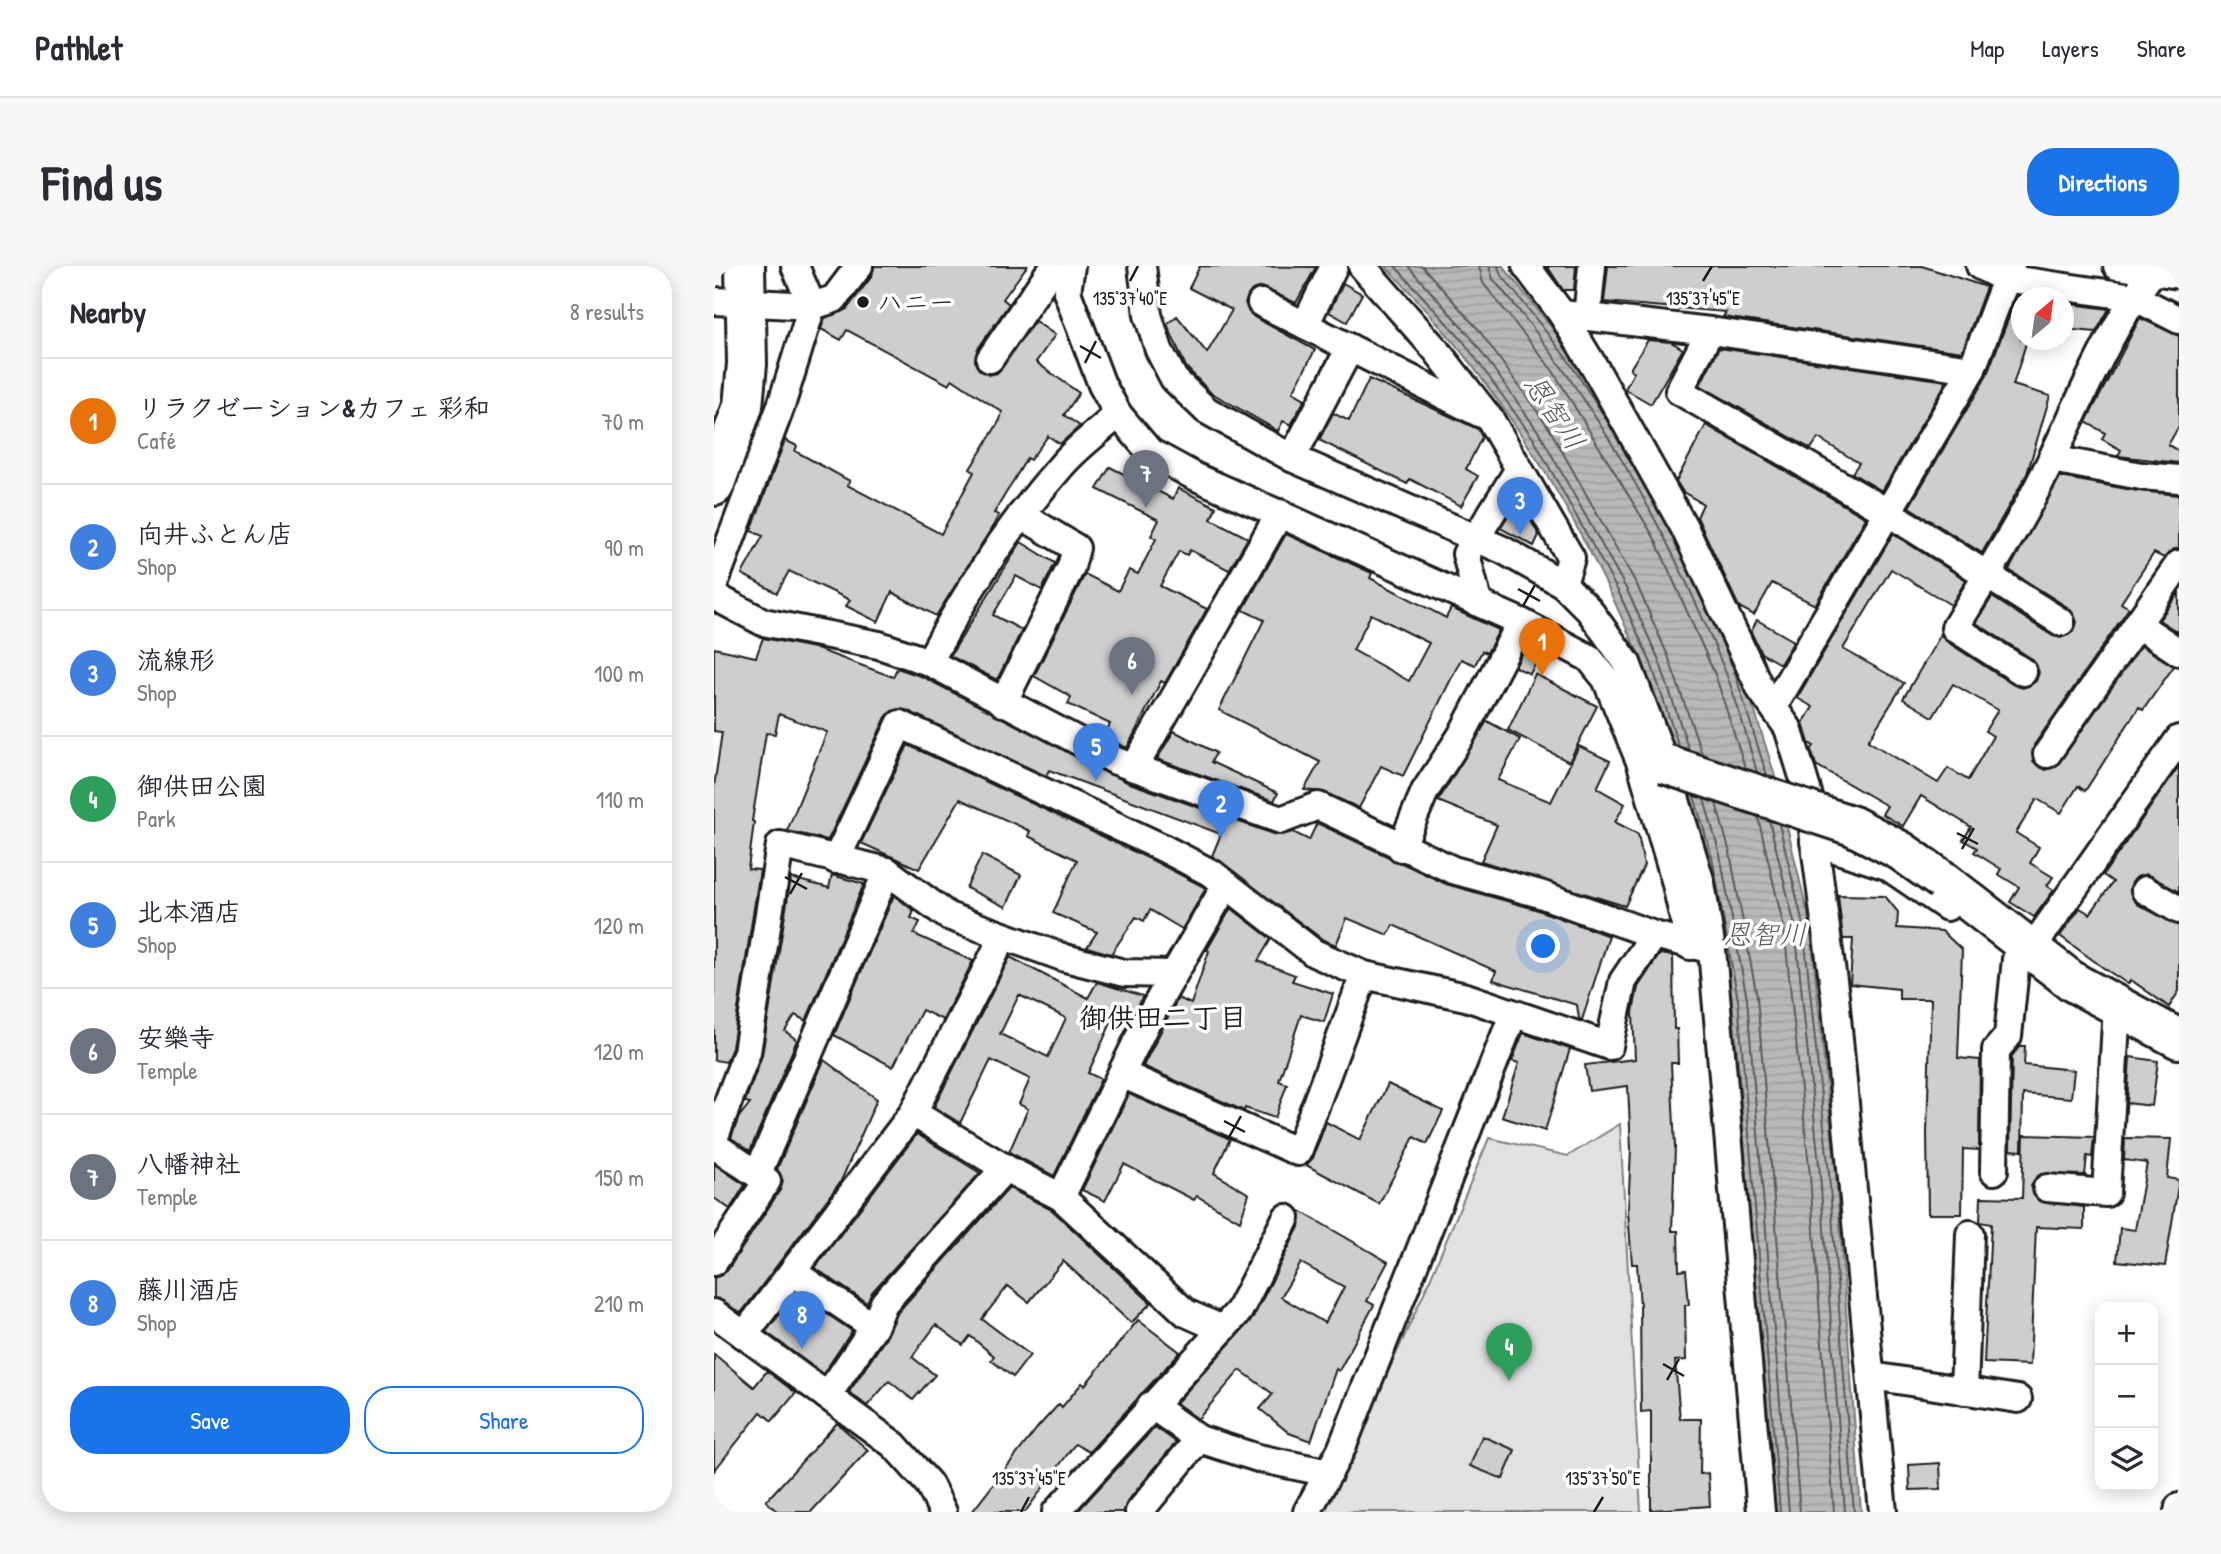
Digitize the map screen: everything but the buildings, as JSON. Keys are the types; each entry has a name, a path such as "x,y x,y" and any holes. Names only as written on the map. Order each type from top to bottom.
{"street":[{"path":"714,584 781,406 812,306 795,266"},
{"path":"714,486 743,406 747,364 735,290 812,306 834,299 859,266"},
{"path":"1142,266 1148,315 1158,350 1174,379 1206,410 1293,458 1476,538 1563,584 1589,610 1627,663 1665,764 1701,883 1701,948 1761,1512"},
{"path":"1305,325 1335,266"},
{"path":"1362,266 1436,350 1490,418 1571,558 1563,584"},
{"path":"1525,266 1575,316 1684,527 1761,690 1788,728 1808,793 1835,996 1883,1512"},
{"path":"1575,316 1592,266"},
{"path":"1980,266 2134,297 2179,320"},
{"path":"2118,266 2166,273"},
{"path":"1774,706 1972,369 2008,272"},
{"path":"2022,672 1955,628 2052,459 2076,401 2134,297 2166,273"},
{"path":"990,359 1056,275 1102,385 1118,414 1150,452 1195,476 1521,621 1589,658 1605,679 1641,764 1675,880 1701,948"},
{"path":"1261,303 1490,418"},
{"path":"1575,316 1710,331 1972,369"},
{"path":"1710,331 1679,391 1889,513 2061,622"},
{"path":"1293,458 1350,348"},
{"path":"929,662 960,603 1021,515 1064,463 1118,414"},
{"path":"2052,459 2141,476 2179,479"},
{"path":"1478,602 1466,554 1519,469"},
{"path":"1134,768 1280,513"},
{"path":"1003,703 1072,567 1076,548 1021,515"},
{"path":"2047,754 2179,564"},
{"path":"714,596 762,622 879,645 929,662 1003,703 1134,768 1281,820 1318,807 1453,870 1540,894 1701,948"},
{"path":"1401,848 1425,791 1461,736 1521,621"},
{"path":"2137,624 2179,652"},
{"path":"836,860 900,723 1161,846 1213,874 1314,953 1364,975 1466,997 1609,1046 1623,981 1654,934"},
{"path":"1994,1171 1996,1050 2008,1036 2028,948 2179,739"},
{"path":"1665,764 1853,826 1901,851 2073,982 2176,1033"},
{"path":"1808,793 1865,815 1945,863 2028,948"},
{"path":"1814,842 1887,866 2028,948"},
{"path":"714,1139 747,1052 780,845 887,870 948,916 1065,958 1124,973 1174,974"},
{"path":"758,1173 887,870"},
{"path":"1061,1197 1174,974 1226,885"},
{"path":"2145,890 2179,910"},
{"path":"744,1335 794,1273 913,1113 1003,937"},
{"path":"1122,1074 1298,1152 1364,975"},
{"path":"2047,1188 2106,1194 2117,1006"},
{"path":"1307,1512 1341,1450 1513,1015"},
{"path":"913,1113 1005,1168 1061,1197 1186,1313 1222,1329"},
{"path":"714,1145 767,1181 714,1262"},
{"path":"827,1396 874,1327 884,1303 1005,1168"},
{"path":"1056,1512 1239,1311 1286,1218"},
{"path":"1964,1391 1970,1234"},
{"path":"794,1273 874,1327"},
{"path":"714,1313 894,1445 929,1484 943,1512"},
{"path":"1872,1376 2018,1399"},
{"path":"1151,1405 1199,1439 1258,1458 1329,1473"},
{"path":"1139,1512 1199,1439"}],"shaded area":[{"path":"1620,1124 1641,1512 1324,1512 1429,1282 1489,1138 1568,1156"}],"water":[{"name":"恩智川","path":"1385,266 1503,266 1574,356 1628,441 1741,667 1774,773 1810,923 1836,1174 1861,1512 1774,1512 1768,1409 1732,1002 1716,903 1691,803 1657,704 1617,606 1569,512 1514,423 1452,341"}],"place":[{"name":"ハニー","path":"863,302"},
{"name":"八幡神社","path":"1146,508"},
{"name":"流線形","path":"1520,535"},
{"name":"リラクゼーション&カフェ 彩和","path":"1542,676"},
{"name":"安樂寺","path":"1132,695"},
{"name":"北本酒店","path":"1096,781"},
{"name":"向井ふとん店","path":"1221,838"},
{"name":"藤川酒店","path":"802,1349"},
{"name":"御供田公園","path":"1509,1381"}],"district":[{"name":"御供田二丁目","path":"1163,1017"}]}
